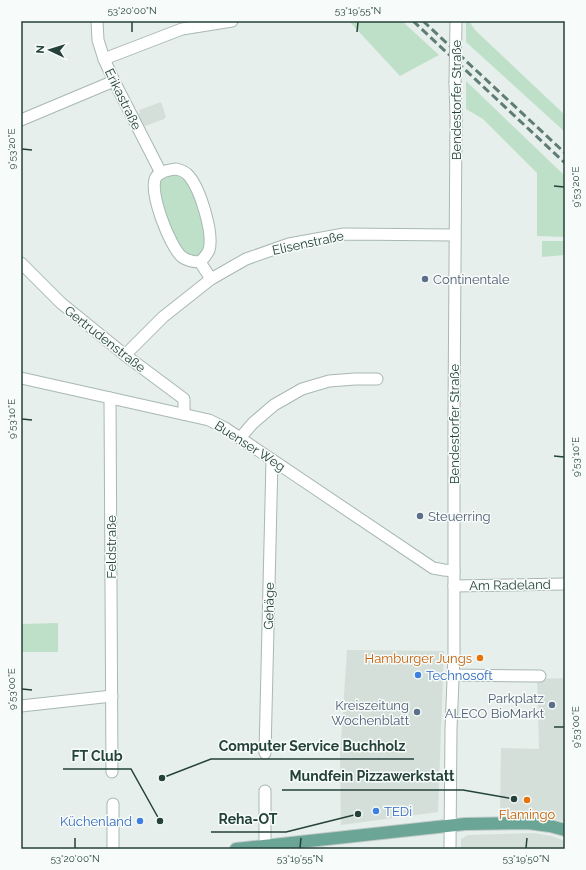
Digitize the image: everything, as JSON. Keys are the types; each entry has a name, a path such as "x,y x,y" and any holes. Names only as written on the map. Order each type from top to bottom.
{"main road":[{"path":"236,849 490,823 528,823 565,830"}],"street":[{"name":"Erikastraße","path":"97,21 98,40 104,59 161,173"},
{"path":"104,59 182,25 232,21"},
{"name":"Bendestorfer Straße","path":"450,849 454,586 456,21"},
{"path":"21,120 114,81"},
{"path":"200,262 205,257 209,249 209,231 207,217 194,183 188,175 176,169 161,173 156,176 154,184 162,221 176,250 188,260 200,262 211,279"},
{"name":"Elisenstraße","path":"125,355 162,317 211,279 253,256 289,244 344,234 456,235"},
{"name":"Gertrudenstraße","path":"21,263 61,303 125,355 184,400 184,414"},
{"name":"Buenser Weg","path":"21,378 209,420 225,428 433,568 454,571"},
{"path":"240,438 253,423 274,405 302,388 329,382 355,379 377,380"},
{"name":"Feldstraße","path":"110,398 112,772"},
{"name":"Gehäge","path":"265,753 272,460"},
{"name":"Am Radeland","path":"454,586 565,584"},
{"path":"453,675 540,676"},
{"path":"21,706 112,696"},
{"path":"265,791 265,846"},
{"path":"113,804 113,849"}],"shaded area":[{"path":"161,102 166,117 140,128 136,115 140,113 139,110"},
{"path":"347,650 444,651 438,812 341,825 340,756"},
{"path":"565,678 565,822 534,814 500,814 501,748 539,749 537,679"},
{"path":"534,833 552,836 565,841 565,849 461,849 461,839 468,835"}],"green space":[{"path":"349,21 402,21 439,55 400,76"},
{"path":"466,21 469,21 475,30 565,115 565,132 466,42"},
{"path":"466,81 565,176 565,237 537,236 537,173 483,119 466,109"},
{"path":"182,171 207,217 205,257 188,260 162,221 157,177"},
{"path":"542,241 565,241 565,255 542,257"},
{"path":"58,623 58,652 21,652 21,624"}],"railway":[{"path":"413,21 565,163"},
{"path":"423,21 565,153"}],"place":[{"name":"Continentale","path":"425,279"},
{"name":"Steuerring","path":"420,516"},
{"name":"Hamburger Jungs","path":"480,658"},
{"name":"Technosoft","path":"418,675"},
{"name":"Parkplatz ALECO BioMarkt","path":"552,705"},
{"name":"Kreiszeitung Wochenblatt","path":"417,712"},
{"name":"Computer Service Buchholz","path":"162,778"},
{"name":"Mundfein Pizzawerkstatt","path":"514,799"},
{"name":"Flamingo","path":"527,800"},
{"name":"TEDi","path":"376,811"},
{"name":"Reha-OT","path":"358,814"},
{"name":"Küchenland","path":"140,821"},
{"name":"FT Club","path":"160,821"}]}
